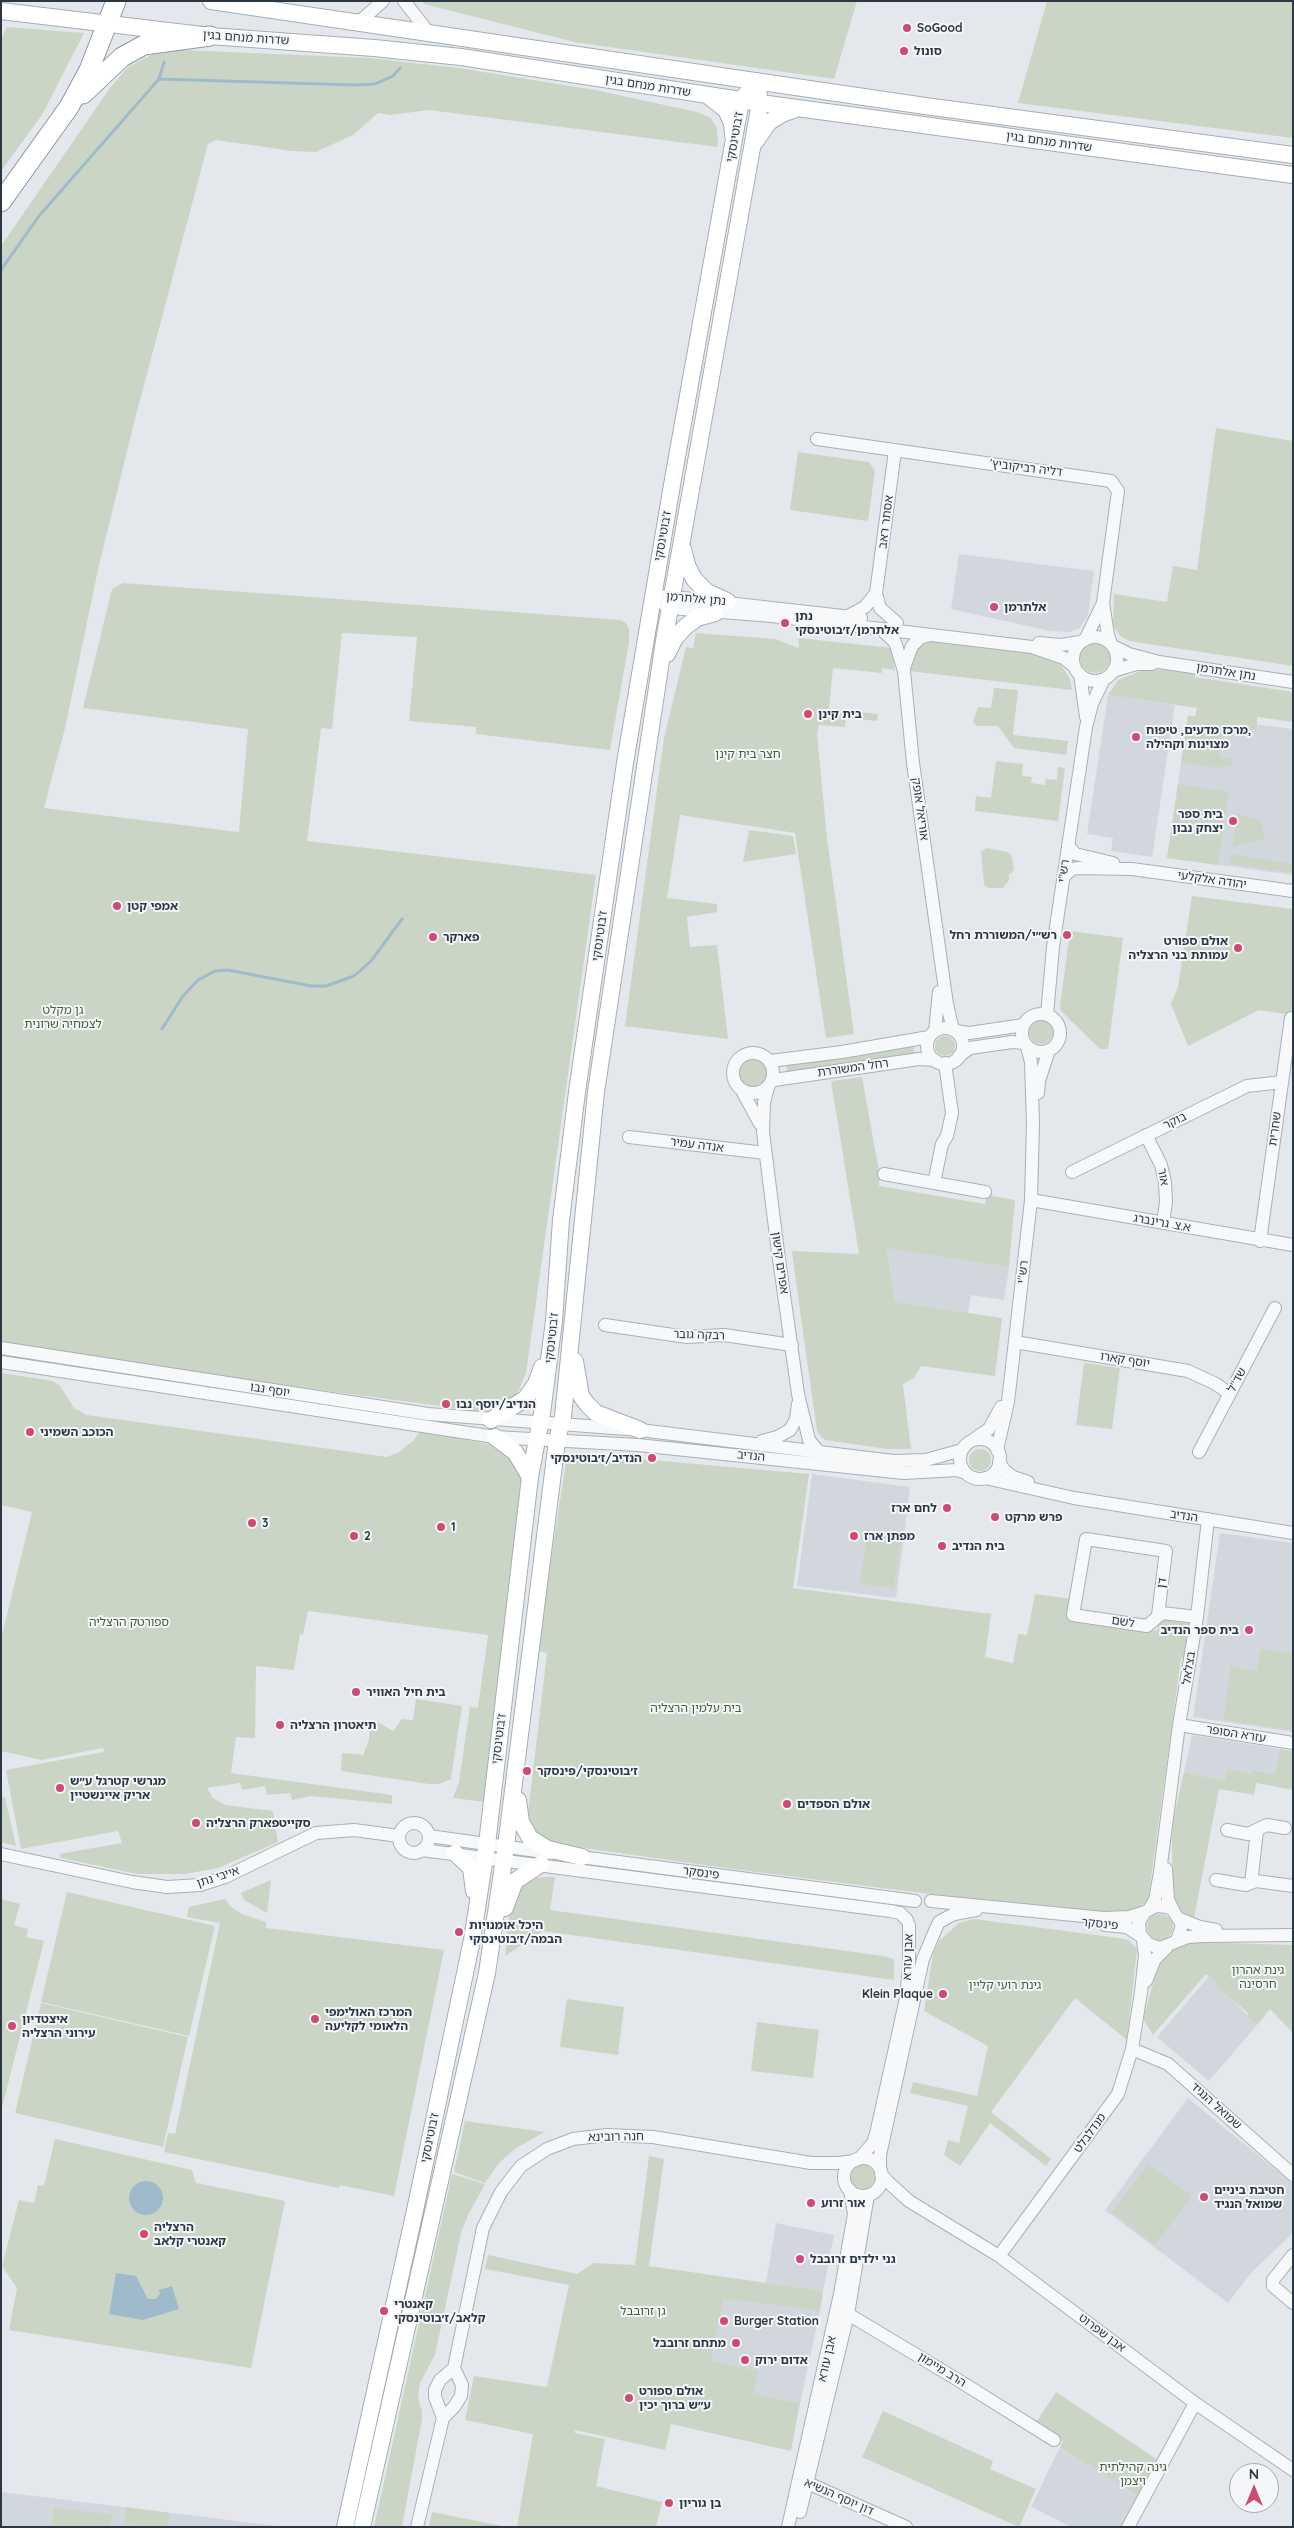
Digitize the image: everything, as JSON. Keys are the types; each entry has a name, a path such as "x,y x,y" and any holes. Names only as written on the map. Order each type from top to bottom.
{"highway":[{"path":"1,202 69,107 89,70 116,1"},
{"path":"69,107 109,68 134,50 157,41 210,36"}],"main road":[{"name":"שדרות מנחם בגין","path":"211,1 756,81 1293,155"},
{"name":"שדרות מנחם בגין","path":"1,11 210,36 419,52 760,103 1293,175"},
{"name":"ז'בוטינסקי","path":"345,2527 416,2205 486,1850 530,1477 554,1321 561,1220 577,1092 629,740 741,100 756,81"},
{"name":"ז'בוטינסקי","path":"362,2527 487,1973 505,1853 559,1433 596,1092 659,672 760,103 756,81"},
{"path":"697,93 711,98 726,110 733,131 733,149"},
{"path":"751,152 769,122 787,111 800,108"},
{"path":"682,535 685,558 694,579 707,592 727,601"},
{"path":"659,672 675,638 680,632 697,618 715,613"},
{"path":"491,1420 525,1399 536,1384 554,1321"},
{"path":"572,1325 581,1396 596,1412 640,1430"},
{"path":"495,1437 515,1452 530,1477"},
{"path":"516,1766 519,1814 524,1831 536,1844 582,1857"},
{"path":"455,1853 471,1868 476,1908"},
{"path":"487,1973 510,1890 515,1881 541,1864"}],"street":[{"path":"358,23 383,1"},
{"path":"404,1 429,33"},
{"name":"'דליה רביקוביץ","path":"817,439 1110,481 1118,491 1103,603 1112,645"},
{"name":"אסתר ראב","path":"876,593 895,451"},
{"path":"848,616 865,607 876,593"},
{"path":"876,593 880,608 897,623"},
{"name":"נתן אלתרמן","path":"653,597 715,613 772,616 1032,647 1064,658 1078,671"},
{"name":"נתן אלתרמן","path":"672,602 727,601 848,616 1042,644 1060,645 1083,641"},
{"name":"'דליה רביקוביץ","path":"1083,641 1103,603"},
{"name":"אוריאל אופק","path":"880,628 893,638 904,670 913,763 947,1004 954,1031"},
{"name":"אוריאל אופק","path":"904,670 912,646 920,638 929,635"},
{"path":"1099,637 1112,645 1117,661 1108,675 1092,680 1078,671 1074,656 1083,641 1099,637"},
{"name":"נתן אלתרמן","path":"1112,645 1129,654 1160,662 1293,682"},
{"name":"נתן אלתרמן","path":"1108,675 1119,668 1160,662"},
{"name":"רש\"י","path":"1078,671 1084,689 1086,727"},
{"name":"רש\"י","path":"1047,1016 1063,877 1086,727 1092,704 1108,675"},
{"name":"יהודה אלקלעי","path":"1068,845 1075,854 1132,870"},
{"name":"יהודה אלקלעי","path":"1063,877 1072,868 1132,870 1293,891"},
{"name":"אוריאל אופק","path":"932,1034 939,1005 940,947"},
{"path":"934,1183 942,1144 947,1136 952,1112 940,1061 928,1051 932,1034 945,1028 969,1033 1024,1025 1034,1016 1047,1016 1054,1020 1059,1030 1058,1042 1049,1050 1038,1052 1026,1045 1012,1042 970,1048 959,1056 940,1061"},
{"name":"שחרית","path":"1260,1241 1291,1018"},
{"path":"1024,1025 1022,1034 1026,1045"},
{"path":"954,1031 962,1043 959,1056"},
{"name":"רחל המשוררת","path":"770,1061 842,1052 932,1034"},
{"name":"רש\"י","path":"998,1456 1008,1402 1031,1200 1033,1123 1031,1062 1026,1045"},
{"name":"רש\"י","path":"1033,1123 1039,1081 1049,1050"},
{"path":"757,1053 770,1061 774,1073 770,1085 757,1093 742,1089 733,1076 734,1066 739,1058 747,1054 757,1053"},
{"name":"רחל המשוררת","path":"770,1085 919,1059 940,1061"},
{"name":"בוקר","path":"1072,1172 1248,1086 1282,1082"},
{"name":"אפרים קישון","path":"770,1085 763,1107 765,1153 798,1394 809,1440 819,1452"},
{"name":"אפרים קישון","path":"742,1089 754,1109 763,1132"},
{"name":"אור","path":"1146,1135 1161,1165 1165,1182 1166,1202 1163,1222"},
{"name":"אנדה עמיר","path":"629,1137 765,1153"},
{"path":"884,1174 985,1192"},
{"name":"א.צ. גרינברג","path":"1031,1200 1163,1222 1260,1241 1293,1245"},
{"name":"שד\"ל","path":"1199,1452 1275,1308"},
{"name":"רבקה גובר","path":"605,1325 686,1337 724,1335 792,1345"},
{"name":"יוסף קארו","path":"1015,1342 1188,1371 1230,1394"},
{"name":"יוסף נבו","path":"1,1348 428,1414 539,1423"},
{"name":"יוסף נבו","path":"1,1362 495,1437 535,1440"},
{"name":"רש\"י","path":"967,1446 988,1429 1008,1391"},
{"name":"אפרים קישון","path":"750,1442 778,1437 790,1430 796,1420 798,1394"},
{"name":"הנדיב","path":"539,1423 559,1433 638,1445 904,1473 957,1470 966,1474"},
{"name":"הנדיב","path":"535,1440 559,1433 640,1430 914,1462 967,1446"},
{"path":"989,1441 998,1456 994,1473 984,1478 976,1479 966,1474 961,1465 967,1446 989,1441"},
{"name":"הנדיב","path":"998,1456 1004,1470 1013,1477 1051,1487 1074,1498"},
{"name":"הנדיב","path":"984,1478 1074,1498 1293,1533"},
{"name":"בצלאל","path":"1147,1910 1156,1895 1179,1725 1197,1618 1208,1519"},
{"name":"לשם","path":"1166,1551 1086,1539 1073,1614 1147,1626 1158,1615 1167,1612 1197,1618"},
{"name":"דן","path":"1158,1615 1166,1551"},
{"name":"עזרא הסופר","path":"1179,1725 1293,1743"},
{"name":"בצלאל","path":"1166,1816 1167,1893 1177,1914"},
{"path":"422,1850 428,1844 425,1828 414,1823 402,1828 399,1836 402,1845 409,1851 422,1850 455,1853 486,1850"},
{"path":"1227,1830 1248,1834 1267,1825 1286,1828"},
{"name":"אייבי נתן","path":"1,1854 132,1882 167,1887 200,1885 225,1877 316,1833 354,1830 399,1836"},
{"path":"1251,1883 1257,1831"},
{"path":"428,1836 486,1850"},
{"name":"פינסקר","path":"486,1850 505,1853 582,1857 916,1901"},
{"name":"פינסקר","path":"505,1853 541,1864 900,1913 908,1922"},
{"path":"1216,1880 1246,1885 1256,1881 1293,1886"},
{"path":"916,1901 930,1901 940,1912 938,1924 923,1933 917,1932 908,1922 908,1909 916,1901"},
{"name":"פינסקר","path":"930,1901 1104,1918 1129,1917 1147,1910"},
{"path":"1245,1934 1200,1927 1162,1905 1147,1910 1139,1922 1142,1938 1154,1947 1204,1936 1245,1934 1293,1935"},
{"name":"פינסקר","path":"938,1924 954,1914 973,1910 1128,1927 1142,1938"},
{"path":"1172,1944 1182,1931 1177,1914"},
{"name":"אבן עזרא","path":"857,2160 873,2143 876,2134 906,1998 909,1968 908,1922"},
{"name":"אבן עזרא","path":"881,2171 880,2154 923,1959 938,1924"},
{"name":"מנדלבלט","path":"999,2256 1118,2094 1132,2049 1141,1992 1145,1954 1142,1938"},
{"name":"מנדלבלט","path":"1141,1992 1155,1959 1172,1944"},
{"name":"שמואל הנגיד","path":"1132,2049 1168,2064 1293,2175"},
{"name":"חנה רובינא","path":"417,2527 443,2418 454,2407 461,2396 462,2385 454,2368 483,2228 501,2192 521,2166 547,2149 573,2139 607,2135 633,2135 812,2163 839,2164 857,2160"},
{"path":"857,2160 871,2160 881,2171 881,2184 870,2194 858,2195 848,2187 846,2168 857,2160"},
{"name":"חנה רובינא","path":"812,2163 834,2174 848,2187"},
{"name":"אבן שפרוט","path":"881,2171 888,2182 909,2200 999,2256 1195,2402 1293,2470"},
{"name":"אבן עזרא","path":"796,2527 854,2214 848,2187"},
{"name":"אבן עזרא","path":"788,2527 803,2481 848,2314 870,2194"},
{"name":"אבן שפרוט","path":"870,2194 889,2194 909,2200"},
{"path":"1293,2255 1273,2280 1273,2286 1293,2303"},
{"path":"840,2294 848,2314"},
{"name":"הרב מיימון","path":"848,2314 1054,2440"},
{"path":"443,2418 435,2397 435,2390 440,2380 454,2368"},
{"path":"1128,2527 1195,2402"},
{"name":"דון יוסף הנשיא","path":"803,2481 906,2527"}],"shaded area":[{"path":"959,554 1094,571 1088,615 1080,628 1070,632 1050,631 951,609"},
{"path":"1108,695 1175,705 1152,857 1111,851 1113,838 1087,834"},
{"name":"בית ספר יצחק נבון","path":"1188,716 1293,729 1293,875 1167,858"},
{"path":"887,1247 1009,1267 1004,1300 971,1295 968,1313 895,1302"},
{"name":"מפתן ארז","path":"812,1474 910,1487 896,1598 797,1586"},
{"name":"בית ספר הנדיב","path":"1220,1533 1293,1543 1293,1732 1193,1717"},
{"path":"1192,1735 1280,1749 1275,1774 1253,1770 1252,1774 1228,1770 1226,1781 1184,1772"},
{"path":"1209,1976 1257,2025 1209,2081 1157,2037"},
{"name":"חטיבת ביניים שמואל הנגיד","path":"1188,2098 1293,2184 1293,2233 1251,2273 1228,2303 1105,2210"},
{"name":"גני ילדים זרובבל","path":"776,2223 834,2235 823,2291 766,2283"},
{"path":"724,2297 820,2311 800,2403 753,2394 711,2362"},
{"path":"1060,2447 1138,2496 1121,2527 1071,2527 1031,2507"},
{"path":"1,2492 286,2527 1,2527"}],"green space":[{"path":"422,1 857,1 834,79 574,42 424,4"},
{"path":"1047,1 1293,1 1293,138 1018,103"},
{"path":"7,27 84,33 42,115 1,171 1,39"},
{"name":"גן מקלט לצמחיה שרונית","path":"182,50 369,58 459,68 595,90 697,112 711,118 717,128 718,147 429,110 390,115 378,113 353,135 316,152 292,151 216,140 208,144 135,419 99,565 65,728 44,808 239,832 248,729 83,708 112,589 123,583 620,620 626,623 629,629 629,642 610,750 476,734 476,727 409,721 417,637 342,633 332,729 321,728 307,841 596,875 526,1373 516,1396 484,1412 1,1347 1,246 110,88 128,67 157,52"},
{"path":"1216,428 1293,441 1293,666 1129,641 1120,636 1113,625 1114,594 1167,602 1173,566 1197,570"},
{"path":"798,452 869,462 875,471 868,521 790,510"},
{"name":"חצר בית קינן","path":"696,633 775,639 799,648 798,638 892,648 895,670 882,668 882,673 833,668 829,709 878,714 877,721 846,718 845,727 819,725 817,734 827,838 854,1034 826,1038 795,833 680,815 667,898 717,904 717,912 687,917 690,947 717,945 728,1039 625,1026 664,738 686,647 693,648"},
{"path":"931,639 937,640 939,643 1016,652 1017,649 1027,650 1059,662 1070,679 1072,690 909,671 910,659 921,643"},
{"path":"1095,643 1101,644 1109,652 1109,664 1101,672 1095,673 1089,672 1081,664 1080,658 1081,652 1089,644"},
{"path":"1146,669 1195,672 1195,677 1293,692 1293,722 1257,717 1257,729 1235,732 1216,740 1221,759 1232,758 1232,765 1216,768 1181,762 1188,716 1195,716 1197,708 1108,695 1118,680"},
{"path":"994,688 1018,690 1013,735 1068,741 1066,755 1014,748 998,726 977,726 973,722 978,707 991,708"},
{"path":"996,761 1023,764 1022,776 1032,777 1031,783 1045,785 1046,779 1057,780 1058,767 1065,768 1058,821 975,811 976,796 991,798"},
{"path":"1178,784 1229,792 1218,865 1167,858"},
{"path":"1237,813 1262,822 1265,839 1233,846"},
{"path":"749,830 793,836 796,854 743,862"},
{"path":"986,848 1008,852 1012,857 1014,869 1011,874 1009,873 1009,880 1003,888 989,888 984,885 981,852"},
{"path":"1231,854 1293,864 1293,873 1230,864"},
{"name":"אולם ספורט עמותת בני הרצליה","path":"1192,896 1293,909 1293,1015 1259,1010 1188,1046 1171,1004 1178,987"},
{"path":"1070,931 1123,938 1108,1049 1100,1049 1061,1011 1060,1006"},
{"path":"1041,1020 1049,1024 1053,1032 1049,1040 1041,1044 1033,1040 1029,1032 1033,1024"},
{"path":"945,1036 952,1039 955,1046 952,1053 945,1056 938,1053 935,1046 938,1039"},
{"path":"913,1044 915,1055 788,1075 786,1064"},
{"path":"753,1060 763,1064 767,1074 763,1084 753,1088 743,1084 739,1074 743,1064"},
{"path":"862,1077 880,1177 879,1186 985,1204 987,1195 1015,1200 1009,1267 887,1248 895,1302 1002,1318 995,1376 921,1366 914,1378 903,1384 911,1449 887,1449 825,1440 817,1431 792,1251 859,1254 831,1081"},
{"path":"1084,1363 1120,1368 1112,1429 1076,1425"},
{"name":"ספורטק הרצליה","path":"1,1373 53,1381 60,1386 74,1408 87,1415 387,1457 399,1452 413,1441 420,1431 499,1446 514,1459 525,1478 485,1802 453,1798 459,1782 470,1707 478,1708 488,1635 308,1611 303,1635 300,1634 294,1670 256,1666 255,1738 236,1737 231,1773 392,1795 392,1804 311,1796 292,1800 290,1793 267,1795 265,1786 242,1790 240,1783 207,1788 213,1798 225,1805 273,1811 278,1842 218,1868 185,1874 137,1874 61,1858 59,1854 122,1843 118,1831 21,1849 6,1770 104,1752 103,1748 42,1760 1,1751 1,1639 32,1512 1,1505"},
{"path":"980,1449 988,1452 991,1460 988,1468 980,1471 972,1468 969,1460 972,1452"},
{"name":"בית עלמין הרצליה","path":"572,1453 809,1474 793,1588 991,1614 985,1657 1013,1663 1018,1634 1027,1635 1035,1594 1071,1599 1068,1617 1157,1631 1159,1619 1192,1624 1188,1658 1181,1658 1148,1900 1136,1910 1109,1914 733,1869 562,1845 536,1838 527,1822 547,1653 537,1651 566,1462"},
{"path":"867,1534 901,1538 894,1588 860,1584"},
{"path":"1260,1649 1293,1654 1293,1730 1223,1720 1231,1667 1257,1671"},
{"path":"416,1699 462,1706 451,1779 439,1784 429,1784 341,1771 342,1753 363,1755 369,1740 370,1728 376,1721 393,1731 402,1719 413,1720"},
{"path":"1280,1749 1293,1751 1293,1790 1256,1783 1254,1795 1219,1789 1194,1918 1177,1918 1173,1898 1173,1821 1184,1772 1225,1781 1228,1769 1252,1774 1253,1770 1275,1774"},
{"path":"1,1796 5,1797 16,1846 1,1842"},
{"path":"555,1877 550,1910 883,1956 894,1959 894,1980 543,1931 505,1956 511,1899 518,1888 532,1878"},
{"path":"271,1880 267,1913 244,1900 241,1893"},
{"path":"67,1892 215,1926 189,2036 41,2002"},
{"name":"איצטדיון עירוני הרצליה","path":"1,1899 20,1904 14,1925 28,1929 26,1937 44,1941 1,2112"},
{"name":"המרכז האולימפי הלאומי לקליעה","path":"225,1899 231,1907 244,1915 266,1922 266,1928 444,1950 394,2196 340,2185 339,2188 164,2152 168,2133 175,2134 220,1923 187,1917 189,1907"},
{"path":"1160,1914 1169,1918 1173,1927 1169,1936 1160,1940 1151,1936 1147,1927 1151,1918"},
{"name":"גינת רועי קליין","path":"974,1919 1118,1938 1128,1940 1137,1949 1127,2040 1075,1998 991,2112 1051,2159 1046,2166 990,2123 960,2166 944,2155 948,2140 959,2143 968,2106 910,2093 913,2082 977,2096 988,2046 924,2011 933,1954 939,1941 959,1923"},
{"name":"גינת אהרון חרסינה","path":"1195,1942 1293,1945 1293,2033 1270,2009 1257,2025 1247,2016 1249,2014 1214,1984 1216,1982 1206,1974 1153,2035 1143,2019 1158,1966 1166,1956 1181,1945"},
{"path":"567,1999 624,2007 618,2055 560,2047"},
{"path":"41,2003 188,2037 163,2147 15,2113"},
{"path":"757,2022 819,2030 813,2078 751,2071"},
{"path":"465,2121 545,2132 516,2148 499,2163 485,2183 454,2172"},
{"name":"הרצליה קאנטרי קלאב","path":"55,2139 192,2170 196,2183 285,2201 251,2368 9,2330 17,2288 2,2266 19,2200 34,2203 38,2185 44,2186"},
{"name":"גן זרובבל","path":"649,2156 664,2159 649,2266 823,2291 820,2311 724,2298 711,2361 758,2371 753,2394 800,2403 791,2451 671,2424 665,2450 575,2430 575,2433 605,2439 596,2486 662,2502 656,2527 517,2527 533,2434 465,2420 474,2376 547,2387 569,2285 485,2269 488,2255 577,2274 594,2263 635,2265"},
{"path":"1148,2164 1192,2196 1155,2245 1112,2212"},
{"path":"863,2165 871,2169 875,2177 871,2185 863,2189 855,2185 851,2177 855,2169"},
{"path":"452,2174 485,2184 469,2213 461,2233 435,2355 420,2383 418,2399 422,2411 422,2419 402,2527 374,2527"},
{"name":"גינה קהילתית ויצמן","path":"1056,2392 1158,2460 1138,2496 1060,2447 1063,2441 1035,2424"},
{"path":"883,2411 993,2461 990,2469 1036,2489 1019,2527 862,2457"},
{"path":"126,2507 170,2513 168,2527 131,2527 124,2522"},
{"path":"54,2508 112,2514 110,2527 52,2527"},
{"path":"432,2512 507,2527 429,2526"}],"water":[{"path":"146,2181 153,2182 158,2186 162,2191 162,2205 158,2210 153,2214 146,2215 139,2214 134,2210 130,2205 129,2198 130,2191 134,2186 139,2182"},
{"path":"116,2273 136,2276 148,2299 156,2299 160,2294 159,2290 172,2286 179,2309 143,2320 109,2314"}],"waterway":[{"path":"1,270 39,216 159,79 164,62"},
{"path":"159,79 355,85 375,84 393,76 400,68"},
{"path":"162,1029 183,996 198,980 215,971 228,970 311,986 326,986 354,976 371,961 402,919"}],"place":[{"name":"SoGood","path":"907,28"},
{"name":"סונול","path":"904,51"},
{"name":"אלתרמן","path":"994,607"},
{"name":"נתן אלתרמן/ז׳בוטינסקי","path":"785,623"},
{"name":"בית קינן","path":"808,714"},
{"name":"מרכז מדעים, טיפוח, מצוינות וקהילה","path":"1136,737"},
{"name":"בית ספר יצחק נבון","path":"1233,821"},
{"name":"אמפי קטן","path":"117,906"},
{"name":"רש״י/המשוררת רחל","path":"1067,935"},
{"name":"פארקר","path":"433,937"},
{"name":"אולם ספורט עמותת בני הרצליה","path":"1238,948"},
{"name":"הנדיב/יוסף נבו","path":"446,1404"},
{"name":"הכוכב השמיני","path":"30,1432"},
{"name":"הנדיב/ז׳בוטינסקי","path":"652,1458"},
{"name":"לחם ארז","path":"947,1508"},
{"name":"פרש מרקט","path":"995,1517"},
{"name":"3","path":"252,1523"},
{"name":"1","path":"441,1527"},
{"name":"2","path":"354,1536"},
{"name":"מפתן ארז","path":"854,1536"},
{"name":"בית הנדיב","path":"942,1546"},
{"name":"בית ספר הנדיב","path":"1249,1630"},
{"name":"בית חיל האוויר","path":"356,1692"},
{"name":"תיאטרון הרצליה","path":"280,1725"},
{"name":"ז׳בוטינסקי/פינסקר","path":"527,1771"},
{"name":"מגרשי קטרגל ע״ש אריק איינשטיין","path":"60,1788"},
{"name":"אולם הספדים","path":"787,1804"},
{"name":"סקייטפארק הרצליה","path":"196,1823"},
{"name":"היכל אומנויות הבמה/ז׳בוטינסקי","path":"459,1932"},
{"name":"Klein Plaque","path":"943,1994"},
{"name":"המרכז האולימפי הלאומי לקליעה","path":"315,2019"},
{"name":"איצטדיון עירוני הרצליה","path":"12,2026"},
{"name":"חטיבת ביניים שמואל הנגיד","path":"1204,2197"},
{"name":"אור זרוע","path":"811,2203"},
{"name":"הרצליה קאנטרי קלאב","path":"144,2234"},
{"name":"גני ילדים זרובבל","path":"800,2259"},
{"name":"קאנטרי קלאב/ז׳בוטינסקי","path":"384,2311"},
{"name":"Burger Station","path":"724,2321"},
{"name":"מתחם זרובבל","path":"736,2343"},
{"name":"אדום ירוק","path":"745,2360"},
{"name":"אולם ספורט ע״ש ברוך יכין","path":"629,2398"},
{"name":"בן גוריון","path":"669,2503"}]}
